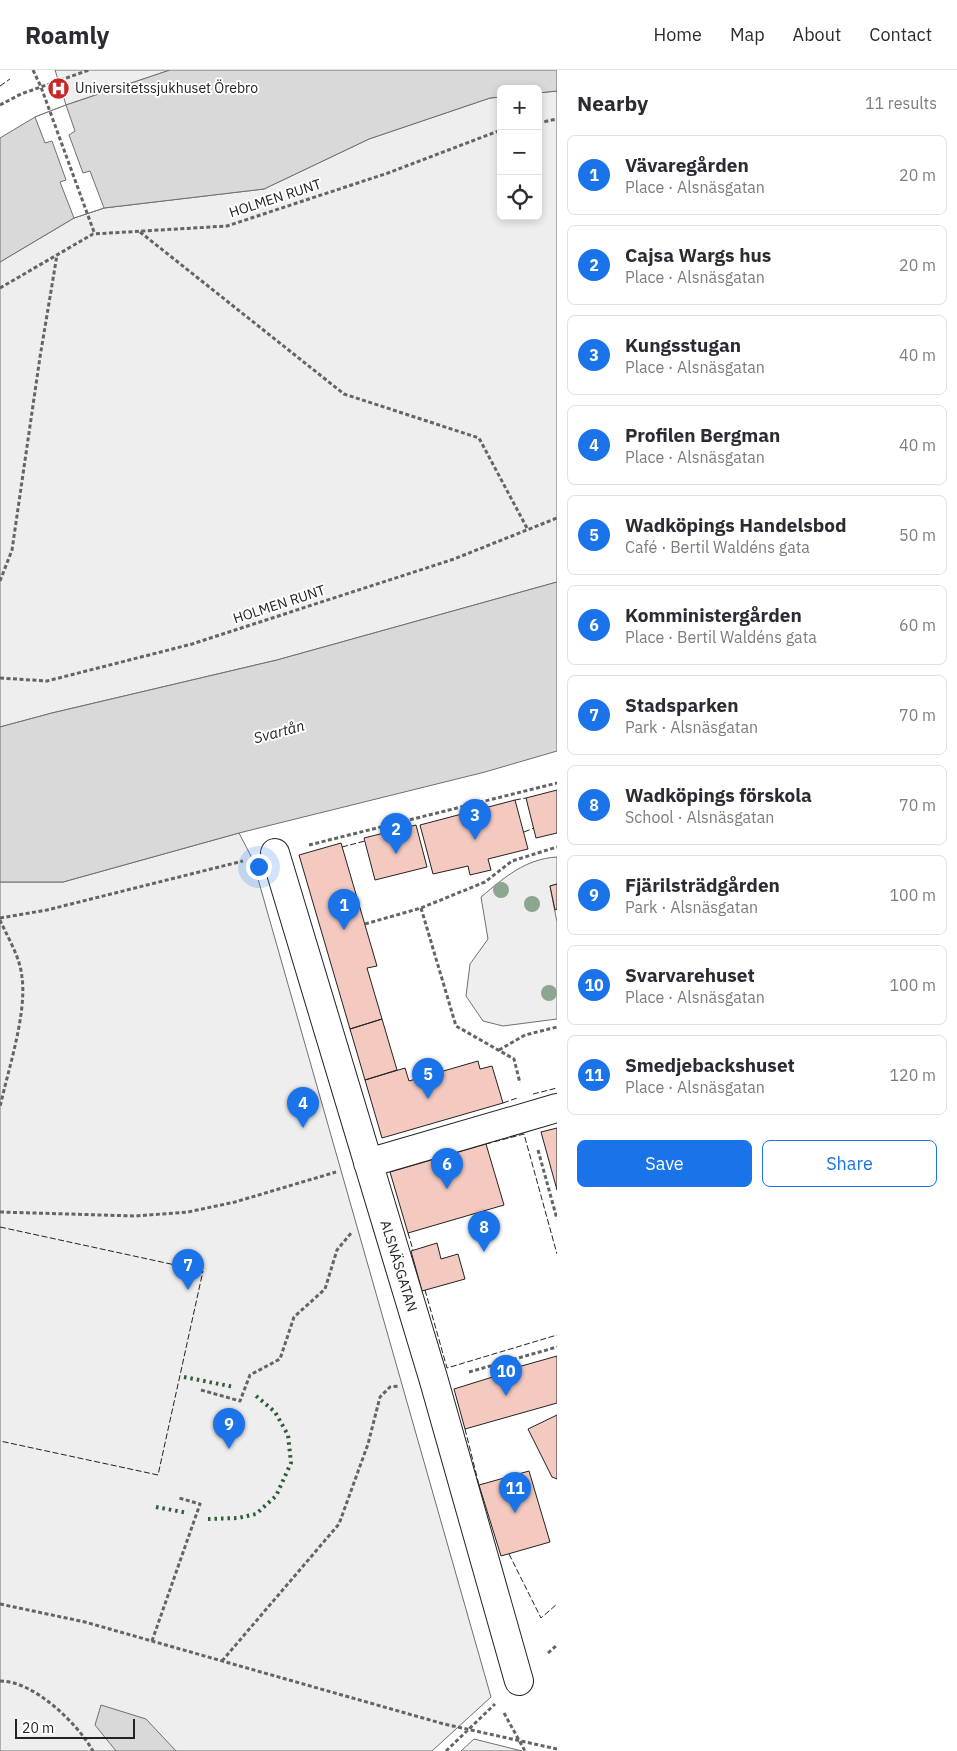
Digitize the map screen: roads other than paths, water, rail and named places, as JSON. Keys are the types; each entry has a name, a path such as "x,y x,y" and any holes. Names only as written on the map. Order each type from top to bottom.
{"street":[{"name":"ALSNÄSGATAN","path":"276,853 434,1381 519,1681"},
{"path":"368,1163 557,1108"}],"water":[{"path":"170,70 557,70 557,91 542,93 542,85 497,85 497,97 490,98 369,139 264,189 104,208 74,218 0,262 0,138 35,117"},
{"name":"Svartån","path":"557,582 557,751 485,772 239,833 63,882 0,882 0,727 277,660"},
{"path":"101,1705 146,1719 176,1751 116,1751 95,1725"}],"place":[{"name":"Universitetssjukhuset Örebro","path":"59,88"},
{"name":"Kungsstugan","path":"475,840"},
{"name":"Cajsa Wargs hus","path":"396,854"},
{"name":"Vävaregården","path":"344,930"},
{"name":"Wadköpings Handelsbod","path":"428,1099"},
{"name":"Profilen Bergman","path":"303,1128"},
{"name":"Komministergården","path":"447,1189"},
{"name":"Wadköpings förskola","path":"484,1252"},
{"name":"Stadsparken","path":"188,1290"},
{"name":"Svarvarehuset","path":"506,1396"},
{"name":"Fjärilsträdgården","path":"229,1449"},
{"name":"Smedjebackshuset","path":"515,1513"}]}
